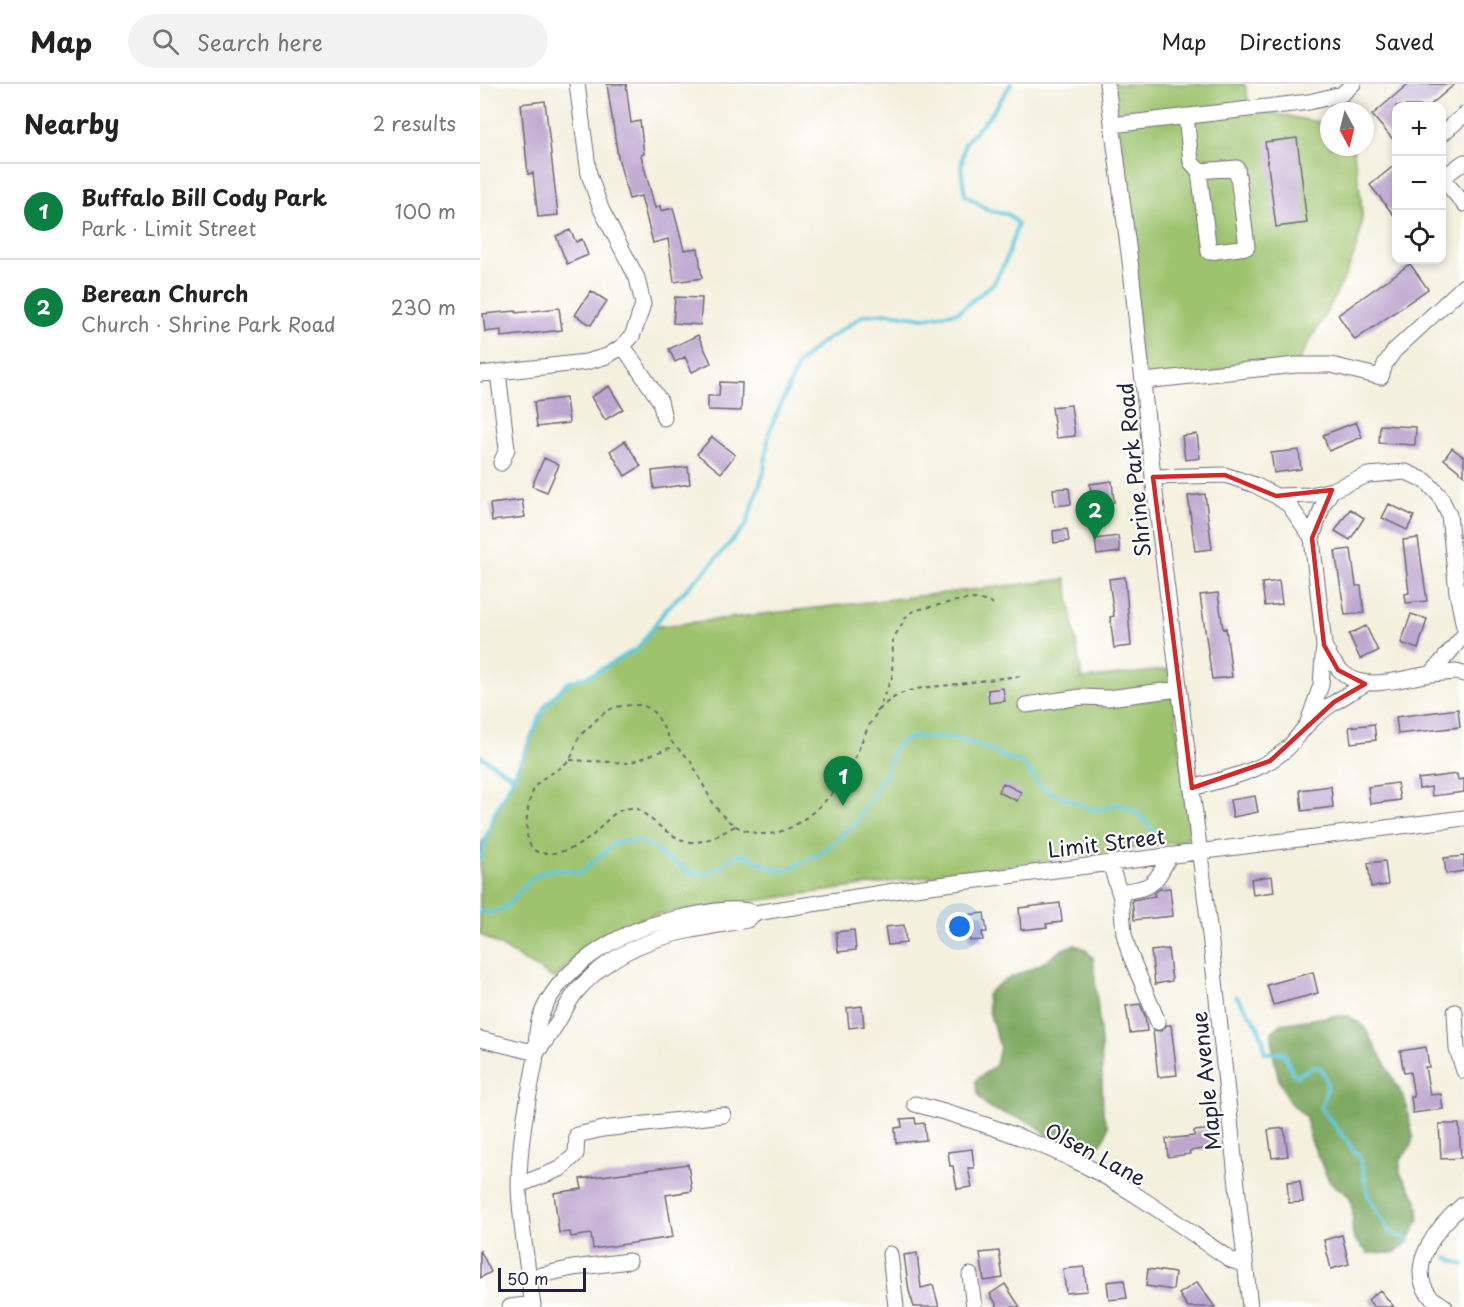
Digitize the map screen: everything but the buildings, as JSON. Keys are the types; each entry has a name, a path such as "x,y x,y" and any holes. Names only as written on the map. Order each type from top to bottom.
{"street":[{"path":"480,374 586,362 608,356 623,346 632,336 643,304 637,278 601,208 589,174 578,84"},
{"name":"Shrine Park Road","path":"1107,84 1144,381 1153,477 1201,852"},
{"path":"1112,125 1309,102 1342,94 1353,84"},
{"path":"1446,131 1464,115"},
{"path":"1186,116 1191,162 1199,171 1209,252 1247,247 1237,168 1199,171"},
{"path":"1446,175 1464,162"},
{"path":"1446,183 1464,204"},
{"path":"1144,381 1296,365 1331,365 1381,377 1385,364 1394,351 1464,286"},
{"path":"623,346 660,401 664,418"},
{"path":"498,372 507,449 501,463"},
{"path":"1276,496 1304,496 1332,490 1368,475 1406,472 1426,481 1440,496 1449,515 1457,592 1464,627"},
{"path":"1153,477 1225,475 1255,485 1289,505 1312,538"},
{"path":"1307,725 1321,685 1324,645 1312,538 1323,505 1332,490"},
{"path":"1431,674 1464,635"},
{"path":"1324,645 1329,658 1338,670 1351,679 1365,684"},
{"path":"1192,788 1238,775 1270,761 1297,739 1307,725 1334,702 1365,684 1431,674 1456,672 1464,674"},
{"path":"1026,705 1081,697 1108,698 1179,689"},
{"name":"Limit Street","path":"533,1305 528,1278 519,1185 523,1125 537,1053 539,1020 563,982 604,946 629,932 691,916 744,908 754,913 907,889 1464,818"},
{"name":"Maple Avenue","path":"1201,852 1250,1307"},
{"path":"1119,892 1143,889 1151,885 1170,855"},
{"path":"1110,862 1119,892 1124,934 1129,952 1158,1022"},
{"path":"1455,1012 1457,1049 1464,1071"},
{"path":"480,1038 537,1053"},
{"name":"Olsen Lane","path":"915,1104 970,1118 1080,1163 1131,1192 1231,1260 1245,1265"},
{"path":"519,1185 560,1169 576,1154 577,1135 603,1129 723,1115"},
{"path":"1445,1307 1430,1296 1422,1280 1421,1262 1428,1246 1450,1216 1464,1204"},
{"path":"890,1254 896,1307"},
{"path":"528,1278 573,1268 628,1261"},
{"path":"970,1275 974,1307"},
{"path":"510,1307 533,1305"}],"path":[{"path":"735,826 711,840 696,843 674,837 641,811 632,808 619,811 581,843 558,852 537,852 528,843 527,837 528,818 534,789 538,783 569,760 575,752 579,737 604,711 640,705 653,711 675,746 692,764 712,803 729,823 760,834 778,832 797,822 820,805 838,789 850,769 892,677 893,639 908,614 916,610 961,600 986,601 992,603 993,607"},
{"path":"876,715 889,700 916,689 1022,675"},
{"path":"569,760 629,763 675,746"}],"highlighted area":[{"path":"1225,475 1276,496 1332,490 1312,538 1324,645 1338,670 1365,684 1334,702 1270,761 1192,788 1153,477"}],"green space":[{"path":"1107,84 1245,84 1250,109 1320,122 1320,156 1354,156 1362,217 1354,253 1337,293 1296,365 1144,381"},
{"path":"1066,579 1082,679 1171,669 1189,835 1184,841 654,915 612,932 577,957 555,979 480,934 480,847 545,706 567,683 595,673 638,648 653,627"},
{"path":"1075,945 1085,949 1093,958 1101,1042 1103,1114 1108,1126 1105,1138 1098,1147 1086,1152 1051,1139 1036,1125 987,1106 977,1091 976,1080 996,1065 1000,1047 989,1011 987,995 1007,979"},
{"path":"1332,1016 1348,1016 1364,1026 1405,1100 1413,1137 1411,1146 1400,1160 1400,1173 1417,1200 1419,1220 1407,1243 1394,1253 1368,1253 1354,1239 1350,1197 1329,1181 1310,1138 1306,1117 1290,1102 1279,1080 1273,1053 1272,1032 1281,1024"}],"waterway":[{"path":"480,860 494,814 514,777 545,706 567,683 595,673 638,648 667,608 704,572 746,525 764,472 769,432 799,363 820,344 864,315 889,313 924,318 958,312 994,283 1006,260 1018,224 1009,215 988,210 965,195 961,168 965,143 991,114 1011,84"},
{"path":"480,912 503,909 540,873 555,870 580,873 616,842 640,841 653,847 661,855 687,871 705,874 724,866 731,858 743,854 771,868 785,871 823,852 857,821 886,773 893,750 899,743 912,737 966,741 991,750 1024,764 1038,785 1052,793 1095,810 1114,805 1126,806 1137,813 1154,831"},
{"path":"480,756 514,777"},
{"path":"1236,996 1257,1024 1265,1053 1284,1053 1293,1074 1297,1076 1314,1066 1321,1068 1327,1085 1321,1108 1360,1158 1369,1198 1391,1233 1410,1241"},
{"path":"1447,1258 1464,1265"}],"place":[{"name":"Berean Church","path":"1095,540"},
{"name":"Buffalo Bill Cody Park","path":"843,806"}]}
